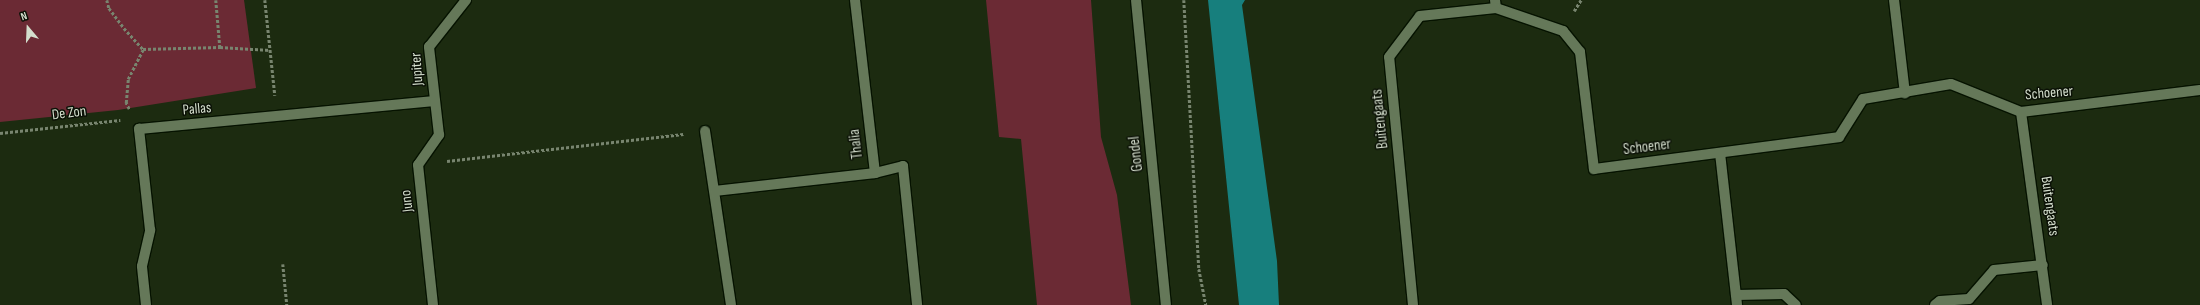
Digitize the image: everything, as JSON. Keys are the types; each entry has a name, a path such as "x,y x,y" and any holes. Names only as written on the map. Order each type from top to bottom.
{"street":[{"name":"Jupiter","path":"435,101 429,47 466,0"},
{"name":"Thalia","path":"715,191 875,173 855,0"},
{"name":"Gondel","path":"1136,0 1166,305"},
{"path":"1894,0 1905,93"},
{"name":"Schoener","path":"1496,4 1563,31 1580,52 1594,169 1839,136 1863,99 1951,84 2021,112 2200,90"},
{"name":"Buitengaats","path":"1413,305 1389,57 1420,16 1496,4"},
{"name":"Pallas","path":"139,129 435,101"},
{"path":"418,165 439,134 435,101"},
{"name":"Buitengaats","path":"2021,112 2043,265 2047,305"},
{"path":"139,129 150,230 142,266 146,305"},
{"path":"705,132 731,305"},
{"path":"1720,153 1736,300 1784,294 1796,305"},
{"name":"Juno","path":"418,165 433,305"},
{"path":"875,173 903,166 916,305"},
{"path":"1936,305 1940,301 1969,299 1994,270 2043,265"}],"path":[{"path":"107,0 109,8 120,23 143,49 220,47 270,50"},
{"path":"216,0 220,47"},
{"path":"265,0 278,116"},
{"path":"1184,0 1199,269 1206,305"},
{"path":"139,129 126,103 128,79 143,49"},
{"name":"De Zon","path":"0,133 117,119 139,129"},
{"path":"418,165 705,132"},
{"path":"283,264 287,305"}],"shaded area":[{"path":"0,0 244,0 256,88 118,110 0,122"},
{"path":"986,0 1091,0 1101,137 1117,195 1131,305 1037,305 1021,139 999,137"}],"water":[{"path":"1208,0 1245,0 1242,5 1277,261 1279,305 1239,305"}]}
